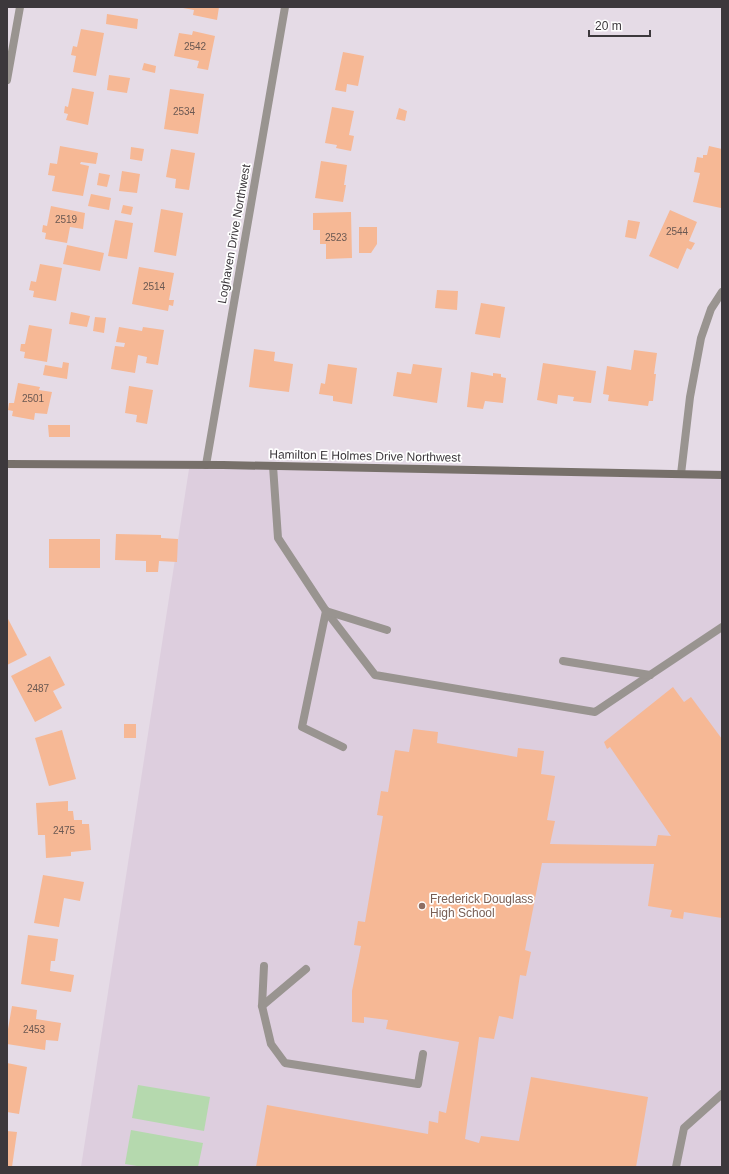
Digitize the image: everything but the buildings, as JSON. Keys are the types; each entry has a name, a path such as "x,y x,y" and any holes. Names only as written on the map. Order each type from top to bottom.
{"main road":[{"name":"Hamilton E Holmes Drive Northwest","path":"7,464 273,466 722,475"}],"street":[{"path":"7,80 20,7"},
{"name":"Loghaven Drive Northwest","path":"206,465 285,7"},
{"path":"681,474 690,397 701,338 711,309 722,292"},
{"path":"273,466 278,538 326,611 375,675 596,712 722,627"},
{"path":"326,611 387,630"},
{"path":"326,611 302,727 343,747"},
{"path":"563,661 650,675"},
{"path":"264,966 262,1006 271,1044 285,1063 418,1084 423,1054"},
{"path":"262,1006 306,969"},
{"path":"678,1166 684,1128 722,1094"}],"shaded area":[{"name":"Frederick Douglass High School","path":"189,469 722,470 722,1167 81,1167"}],"green space":[{"path":"138,1085 210,1097 204,1131 132,1118"},
{"path":"131,1130 203,1143 198,1167 143,1167 125,1164"}],"place":[{"name":"Frederick Douglass High School","path":"422,906"}]}
